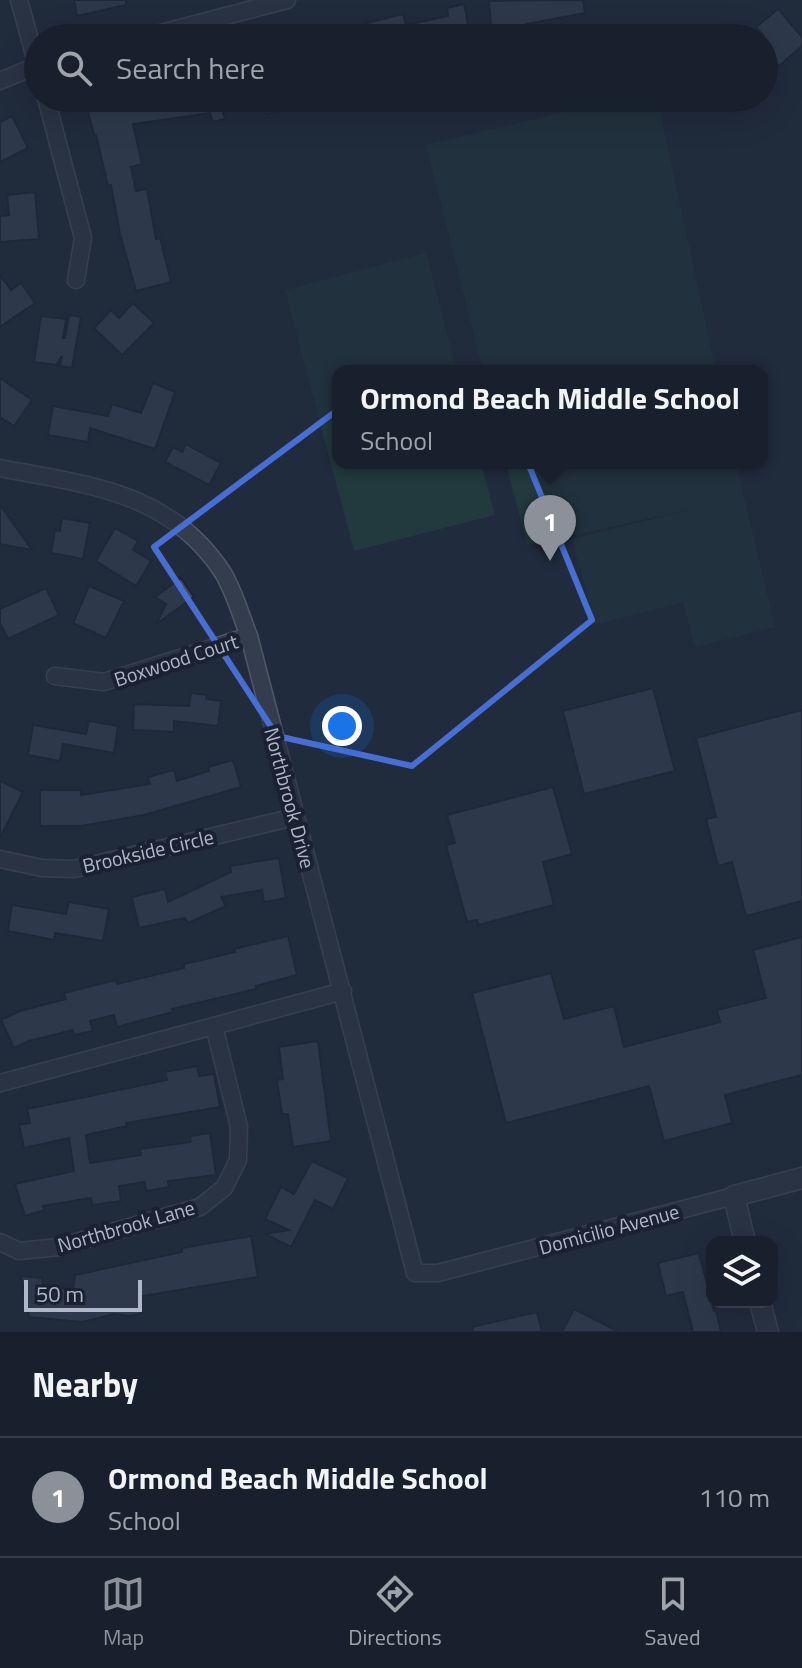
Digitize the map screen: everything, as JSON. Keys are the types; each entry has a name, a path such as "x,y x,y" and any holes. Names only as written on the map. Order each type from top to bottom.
{"street":[{"path":"19,0 26,24"},
{"path":"195,24 287,0"},
{"path":"0,81 24,72"},
{"path":"50,112 83,238 76,280"},
{"name":"Northbrook Drive","path":"0,468 125,494 189,532 224,574 249,636 415,1273"},
{"name":"Boxwood Court","path":"55,676 104,682 249,636"},
{"name":"Brookside Circle","path":"0,859 42,868 74,869 295,817"},
{"path":"0,1083 343,991"},
{"name":"Northbrook Lane","path":"0,1242 19,1251 59,1247 200,1207 224,1188 238,1160 239,1127 214,1026"},
{"name":"Domicilio Avenue","path":"415,1273 438,1273 802,1178"},
{"path":"734,1196 744,1236"},
{"path":"762,1308 768,1332"}],"highlighted area":[{"path":"363,391 501,397 592,620 412,766 277,736 154,547"}],"green space":[{"path":"565,112 660,112 715,365 481,365 426,145"},
{"path":"426,253 455,365 332,365 332,468 285,290"},
{"path":"332,469 483,469 495,515 354,551"},
{"path":"508,469 737,469 775,627 695,647 683,602 595,625 572,539 697,508 527,545"}],"building":[{"path":"74,0 126,0 126,5 77,16"},
{"path":"583,0 585,13 526,24 491,24 489,1"},
{"path":"464,4 468,24 411,24 448,16 447,8"},
{"path":"778,9 802,37 802,46 779,66 778,24 760,24"},
{"path":"403,14 406,24 367,23"},
{"path":"88,112 223,112 225,119 213,122 210,113 133,124 142,164 131,167 136,191 147,189 156,239 160,238 171,282 136,291 120,234 111,185 108,186"},
{"path":"12,116 28,148 0,162 0,122"},
{"path":"35,192 39,239 0,242 0,216 9,215 7,195"},
{"path":"0,275 11,290 21,283 35,303 0,327"},
{"path":"133,303 154,323 122,355 94,328 111,310 119,318"},
{"path":"69,315 81,317 72,368 60,366 62,356 56,365 34,362 41,316 66,319 65,338"},
{"path":"0,378 32,400 14,426 0,417"},
{"path":"153,383 175,392 155,449 90,428 88,442 48,435 53,406 108,416 112,404 141,413"},
{"path":"186,444 221,463 209,485 165,462 173,447 182,452"},
{"path":"0,505 32,550 0,544"},
{"path":"62,518 90,523 83,559 51,553 55,530 60,531"},
{"path":"115,528 138,541 133,550 151,561 136,586 96,561"},
{"path":"181,578 194,597 156,624 166,604 155,597"},
{"path":"89,586 124,601 106,638 73,623"},
{"path":"46,588 59,615 8,639 0,623 0,609"},
{"path":"653,688 675,771 584,794 563,711"},
{"path":"191,693 221,701 218,726 174,721 174,732 133,730 134,704 189,706"},
{"path":"802,710 802,901 746,916 732,862 718,866 706,819 716,817 696,738"},
{"path":"89,721 118,726 114,753 63,744 60,761 28,755 33,725 86,734"},
{"path":"233,760 241,787 144,815 81,826 40,826 40,790 81,790 81,795 150,784 148,777 174,770 177,781"},
{"path":"0,781 23,792 0,838"},
{"path":"553,787 572,854 543,862 554,905 478,925 477,920 467,922 446,845 455,843 447,815"},
{"path":"279,858 286,898 264,902 262,890 221,897 226,906 188,923 185,918 139,928 132,897 165,889 168,902 231,872 230,866"},
{"path":"69,902 109,909 103,941 55,933 54,940 8,931 12,905 66,914"},
{"path":"288,936 297,975 256,986 256,989 172,1009 173,1012 117,1027 114,1015 90,1021 93,1031 74,1035 73,1030 14,1048 1,1020 20,1011 66,999 64,993 184,968 184,964"},
{"path":"802,937 802,1075 725,1095 732,1123 664,1141 649,1086 506,1123 472,993 551,973 564,1019 614,1006 624,1047 720,1022 717,1010 766,998 753,950"},
{"path":"318,1041 331,1141 293,1147 288,1114 282,1114 277,1080 283,1079 279,1047"},
{"path":"197,1066 199,1076 214,1074 220,1107 126,1123 127,1126 86,1135 90,1163 141,1155 140,1149 191,1142 190,1136 210,1133 216,1175 168,1181 169,1187 146,1191 145,1182 119,1186 121,1201 92,1205 91,1198 43,1206 45,1210 25,1216 15,1184 74,1171 69,1138 24,1148 19,1125 30,1123 27,1109 167,1080 165,1072"},
{"path":"312,1161 348,1178 333,1209 315,1200 291,1247 265,1234 289,1230 265,1219 281,1187 294,1194"},
{"path":"251,1236 258,1277 142,1296 140,1314 129,1316 114,1314 82,1322 29,1317 21,1276 42,1278 43,1286 73,1289 75,1275 182,1252 182,1248"},
{"path":"699,1253 706,1280 706,1308 716,1310 721,1332 693,1332 683,1292 666,1296 658,1263"},
{"path":"574,1309 619,1332 562,1332"},
{"path":"537,1312 542,1332 473,1332 472,1327"}],"place":[{"name":"Ormond Beach Middle School","path":"550,561"}]}
